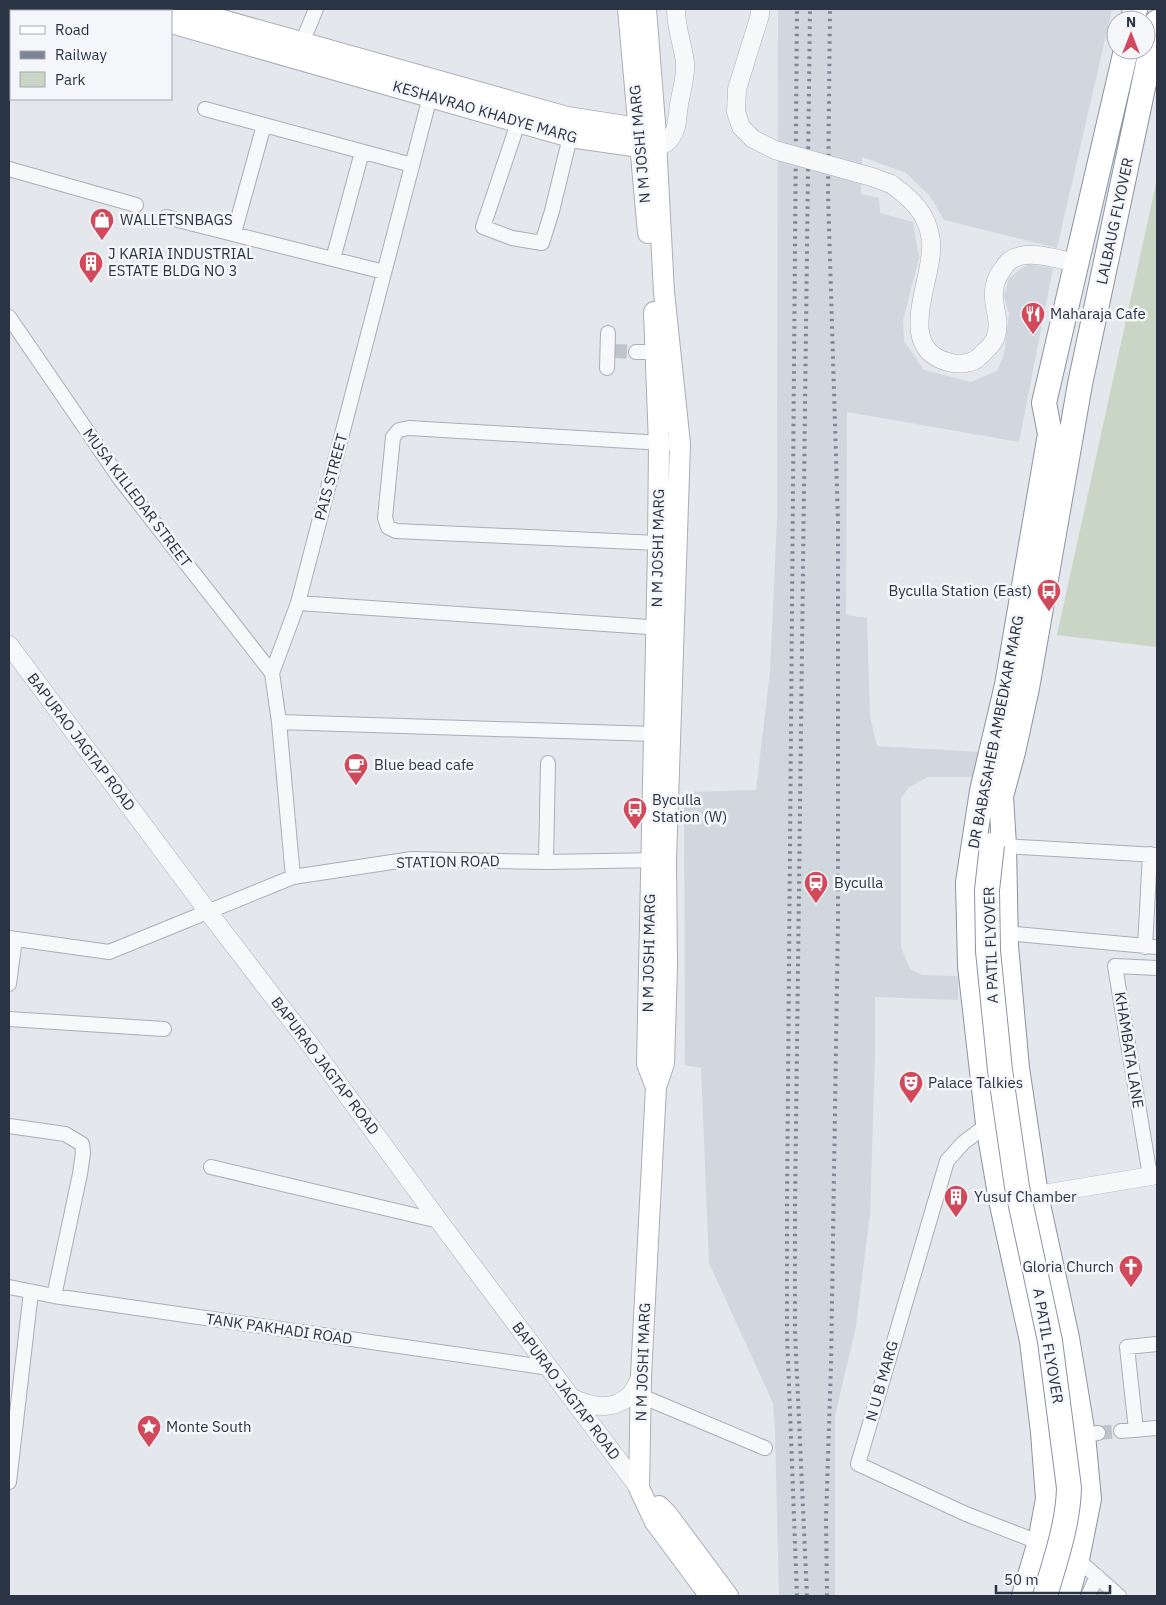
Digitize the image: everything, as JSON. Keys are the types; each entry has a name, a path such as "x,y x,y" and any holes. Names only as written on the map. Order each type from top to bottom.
{"highway":[{"name":"LALBAUG FLYOVER","path":"1050,434 1070,385 1157,22"},
{"name":"DR BABASAHEB AMBEDKAR MARG","path":"1024,1596 1040,1542 1048,1499 1042,1422 1032,1341 1001,1200 988,1124 970,966 968,882 982,791 1007,685 1050,434 1044,403 1124,60"},
{"name":"LALBAUG FLYOVER","path":"1001,796 1028,688 1074,420 1070,385 1137,60"},
{"path":"1074,420 1088,400 1157,86"},
{"name":"A PATIL FLYOVER","path":"1001,796 998,845 987,890 988,951 1000,1070 1017,1187 1050,1341 1069,1488 1069,1500 1061,1542 1045,1596"},
{"path":"998,845 1017,1068 1036,1195 1090,1434 1089,1499 1078,1558 1066,1596"}],"main road":[{"name":"KESHAVRAO KHADYE MARG","path":"183,9 299,50 432,89 567,117 647,125"},
{"name":"N M JOSHI MARG","path":"628,9 649,147 654,294 653,352 659,444 668,511 658,860 647,1064 656,1087 641,1386 639,1488 655,1522 710,1596"},
{"name":"N M JOSHI MARG","path":"646,9 647,125"},
{"name":"KESHAVRAO KHADYE MARG","path":"172,23 299,50"},
{"name":"KESHAVRAO KHADYE MARG","path":"432,89 518,123 570,137 649,147"},
{"name":"N M JOSHI MARG","path":"653,352 680,444 668,511 658,543 666,628 654,734 658,860"},
{"path":"639,1488 667,1514 728,1596"}],"street":[{"path":"299,50 316,9"},
{"path":"649,147 664,144 670,140 678,124 679,105 686,78 676,26 676,9"},
{"path":"760,9 760,15 737,89 736,112 741,127 753,139 775,150 872,176 891,184 912,199 925,220 931,240 931,257 919,315 920,331 925,349 939,360 957,365 977,360 994,341 999,323 994,297 996,279 1009,261 1032,254 1076,263"},
{"name":"PAIS STREET","path":"293,878 279,722 272,673 298,604 432,89"},
{"path":"647,125 679,105"},
{"path":"205,109 412,166"},
{"path":"518,123 483,227 512,238 542,243 570,137"},
{"path":"234,233 264,125"},
{"path":"333,259 362,152"},
{"path":"9,169 136,205"},
{"path":"166,217 384,272"},
{"name":"MUSA KILLEDAR STREET","path":"9,318 120,479 272,673"},
{"path":"607,368 610,351 608,333"},
{"path":"658,543 396,531 388,527 385,518 393,436 399,430 409,428 680,444"},
{"path":"298,604 666,628"},
{"name":"BAPURAO JAGTAP ROAD","path":"9,645 311,1046 639,1488"},
{"path":"279,722 654,734"},
{"path":"546,862 548,763"},
{"path":"998,845 1154,855 1151,947 1006,933"},
{"name":"STATION ROAD","path":"12,939 109,952 293,878 412,859 546,862 658,860"},
{"path":"9,984 12,939"},
{"name":"KHAMBATA LANE","path":"1154,1176 1116,966 1157,968"},
{"path":"9,1019 164,1029"},
{"name":"N U B MARG","path":"988,1124 963,1143 947,1161 858,1464 966,1514 1040,1542"},
{"path":"9,1126 65,1134 82,1144 83,1152 80,1174 54,1296"},
{"path":"211,1167 439,1221"},
{"path":"1001,1200 1154,1176"},
{"name":"TANK PAKHADI ROAD","path":"9,1287 54,1296 550,1368"},
{"path":"9,1482 31,1292"},
{"path":"1136,1430 1127,1347 1157,1344"},
{"path":"572,1398 589,1406 606,1406 619,1402 641,1386 765,1448"},
{"path":"1121,1431 1157,1428"},
{"path":"1040,1542 1078,1558 1120,1596"},
{"path":"1088,1596 1097,1576"}],"shaded area":[{"path":"778,9 1112,9 1106,10 1106,35 1057,248 944,220 930,196 906,173 862,157 861,194 879,198 880,213 913,222 919,258 903,320 904,341 924,370 971,382 997,371 1004,355 1009,314 1004,296 1009,278 1028,264 1053,268 1019,442 847,412 846,615 867,618 870,717 877,746 979,752 975,777 928,777 909,787 901,798 901,947 910,969 922,975 958,976 958,1000 875,997 870,1214 856,1326 835,1416 835,1596 779,1596 773,1403 709,1263 701,1068 685,1065 684,792 756,790 770,672 777,519"}],"green space":[{"path":"1157,179 1157,647 1057,635"}],"tunnel":[{"path":"613,351 636,352"},
{"path":"1098,1433 1121,1431"}],"railway":[{"path":"797,9 787,1333 797,1596"},
{"path":"807,1596 795,1332 795,1207 810,9"},
{"path":"827,1596 826,1519 831,1365 838,921 838,522 828,194 830,9"}],"place":[{"name":"WALLETSNBAGS","path":"102,241"},
{"name":"J KARIA INDUSTRIAL ESTATE BLDG NO 3","path":"91,284"},
{"name":"Maharaja Cafe","path":"1033,335"},
{"name":"Byculla Station (East)","path":"1049,612"},
{"name":"Blue bead cafe","path":"356,786"},
{"name":"Byculla Station (W)","path":"635,830"},
{"name":"Byculla","path":"816,904"},
{"name":"Palace Talkies","path":"911,1104"},
{"name":"Yusuf Chamber","path":"956,1218"},
{"name":"Gloria Church","path":"1131,1288"},
{"name":"Monte South","path":"149,1448"}]}
